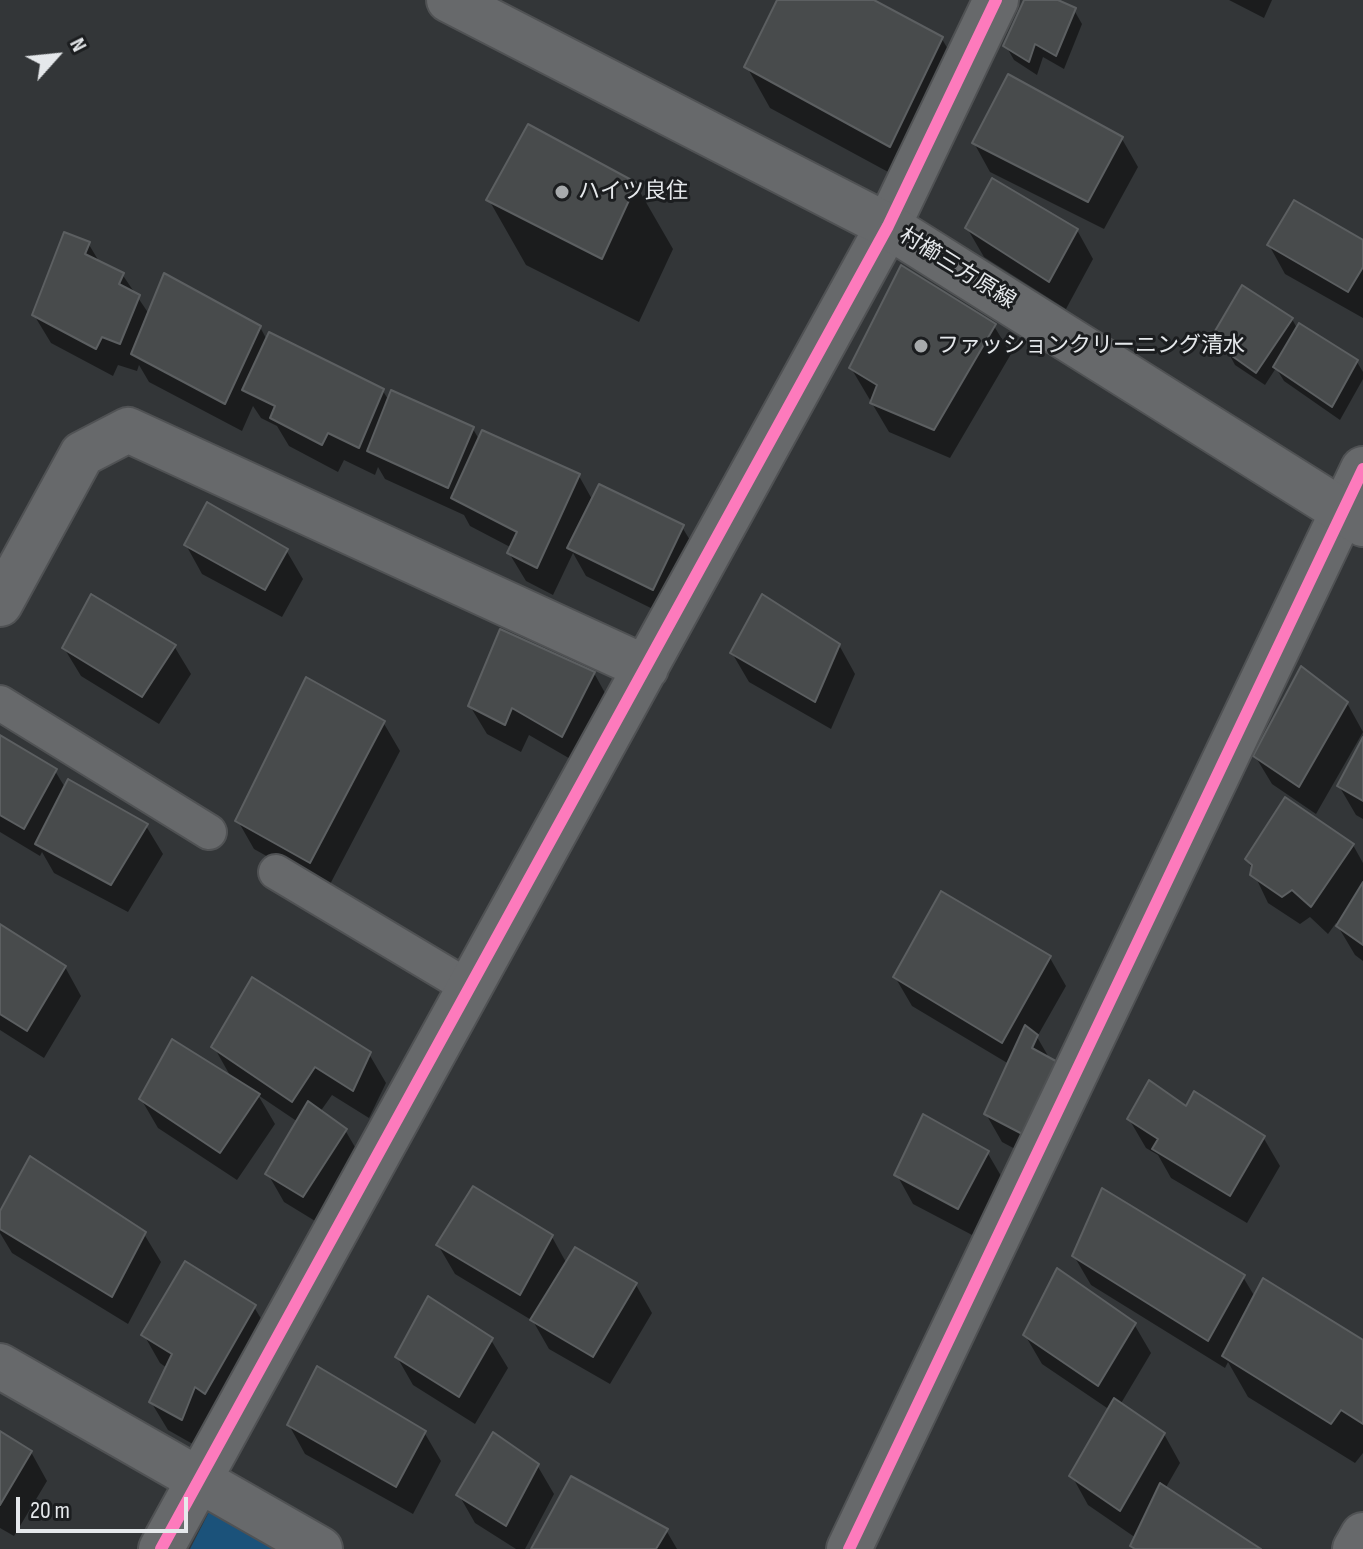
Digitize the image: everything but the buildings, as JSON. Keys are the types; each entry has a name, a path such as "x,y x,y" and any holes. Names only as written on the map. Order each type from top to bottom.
{"street":[{"name":"村櫛三方原線","path":"449,0 888,226 1353,518"},
{"path":"161,1549 888,226 996,0"},
{"path":"0,604 82,454 128,430 646,668"},
{"path":"849,1549 1353,518 1363,469"},
{"path":"0,1366 320,1549"},
{"path":"1355,1549 1363,1535"}],"lane":[{"path":"0,703 209,832"},
{"path":"276,872 470,988"}],"shaded area":[{"path":"210,1510 280,1549 190,1549"}],"cycle path":[{"path":"161,1549 888,226 996,0"},
{"path":"849,1549 1363,469"}],"place":[{"name":"ハイツ良住","path":"562,192"},
{"name":"ファッションクリーニング清水","path":"921,346"}]}
